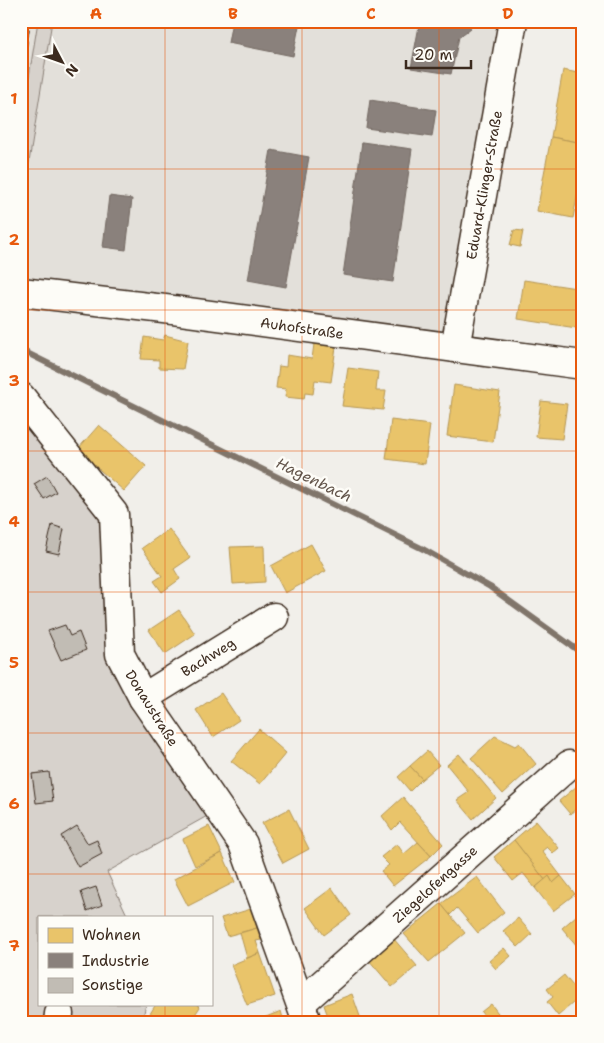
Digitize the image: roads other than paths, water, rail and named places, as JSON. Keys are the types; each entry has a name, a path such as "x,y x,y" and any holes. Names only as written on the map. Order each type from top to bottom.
{"street":[{"name":"Eduard-Klinger-Straße","path":"455,348 513,21"},
{"name":"Auhofstraße","path":"21,292 583,365"},
{"name":"Donaustraße","path":"21,397 114,514 120,654 143,698 243,844 304,1012"},
{"name":"Bachweg","path":"143,698 274,617"},
{"name":"Ziegelofengasse","path":"304,1012 569,765"}],"waterway":[{"name":"Hagenbach","path":"21,350 423,549 490,587 583,654"}],"railway":[{"path":"21,72 29,21"}]}
